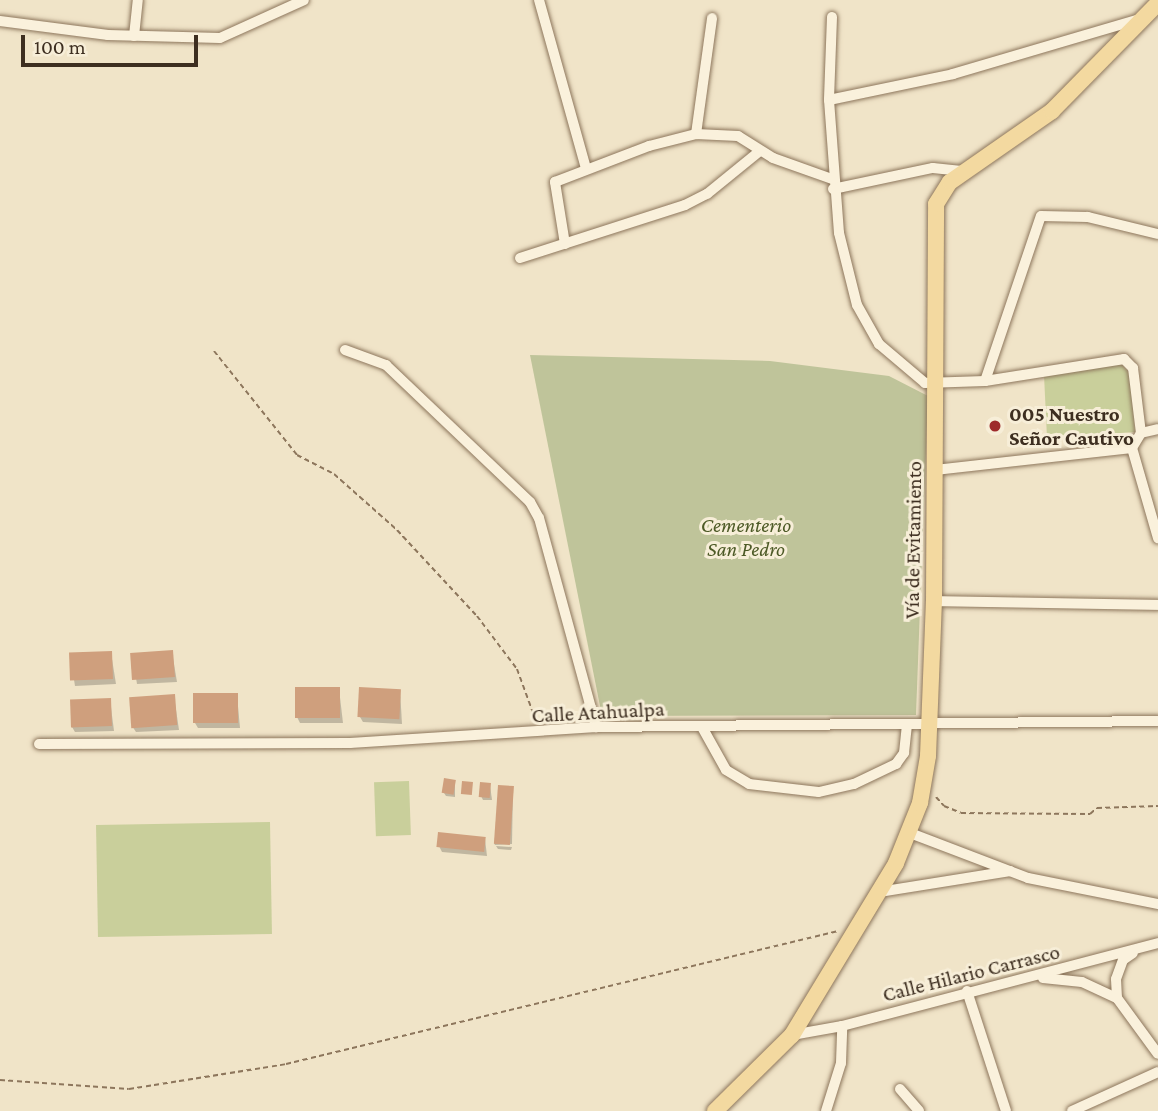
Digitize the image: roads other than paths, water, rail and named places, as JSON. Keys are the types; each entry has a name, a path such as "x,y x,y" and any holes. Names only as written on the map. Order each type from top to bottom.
{"main road":[{"name":"Vía de Evitamiento","path":"715,1111 792,1035 879,892 909,833 924,781 934,601 936,204 950,182 1044,118 1158,3"}],"street":[{"path":"134,36 138,0"},
{"path":"0,21 134,36 220,38 304,0"},
{"path":"539,0 586,167"},
{"path":"832,17 829,100 832,184 846,265 867,325 879,344 913,377 937,383 985,381 1124,359 1133,368 1141,433 1132,448 1158,538"},
{"path":"829,100 953,74 1147,17"},
{"path":"696,134 712,18"},
{"path":"565,244 555,182 586,167 696,134 738,136 760,151 832,184 933,168 968,171"},
{"path":"520,258 696,200 760,151"},
{"path":"985,381 1014,287 1041,216 1088,217 1158,234"},
{"path":"345,350 386,365 530,502 539,518 596,727"},
{"path":"1141,433 1158,429"},
{"path":"935,470 1132,448"},
{"path":"934,601 1158,605"},
{"name":"Calle Atahualpa","path":"39,744 349,743 536,734 596,727 927,726 1158,721"},
{"path":"702,727 726,771 749,784 819,792 854,784 897,764 904,753 908,726"},
{"path":"909,833 1010,871 1074,890 1158,904"},
{"path":"879,892 1010,871"},
{"name":"Calle Hilario Carrasco","path":"792,1035 842,1026 1158,943"},
{"path":"1117,999 1116,979 1123,960 1138,949"},
{"path":"1029,978 1082,982 1117,999 1158,1054"},
{"path":"967,991 1006,1111"},
{"path":"826,1111 841,1063 842,1026"},
{"path":"1072,1111 1158,1072"},
{"path":"900,1089 919,1111"}],"place":[{"name":"005 Nuestro Señor Cautivo","path":"995,426"}],"park label":[{"name":"Cementerio San Pedro","path":"746,537"}]}
